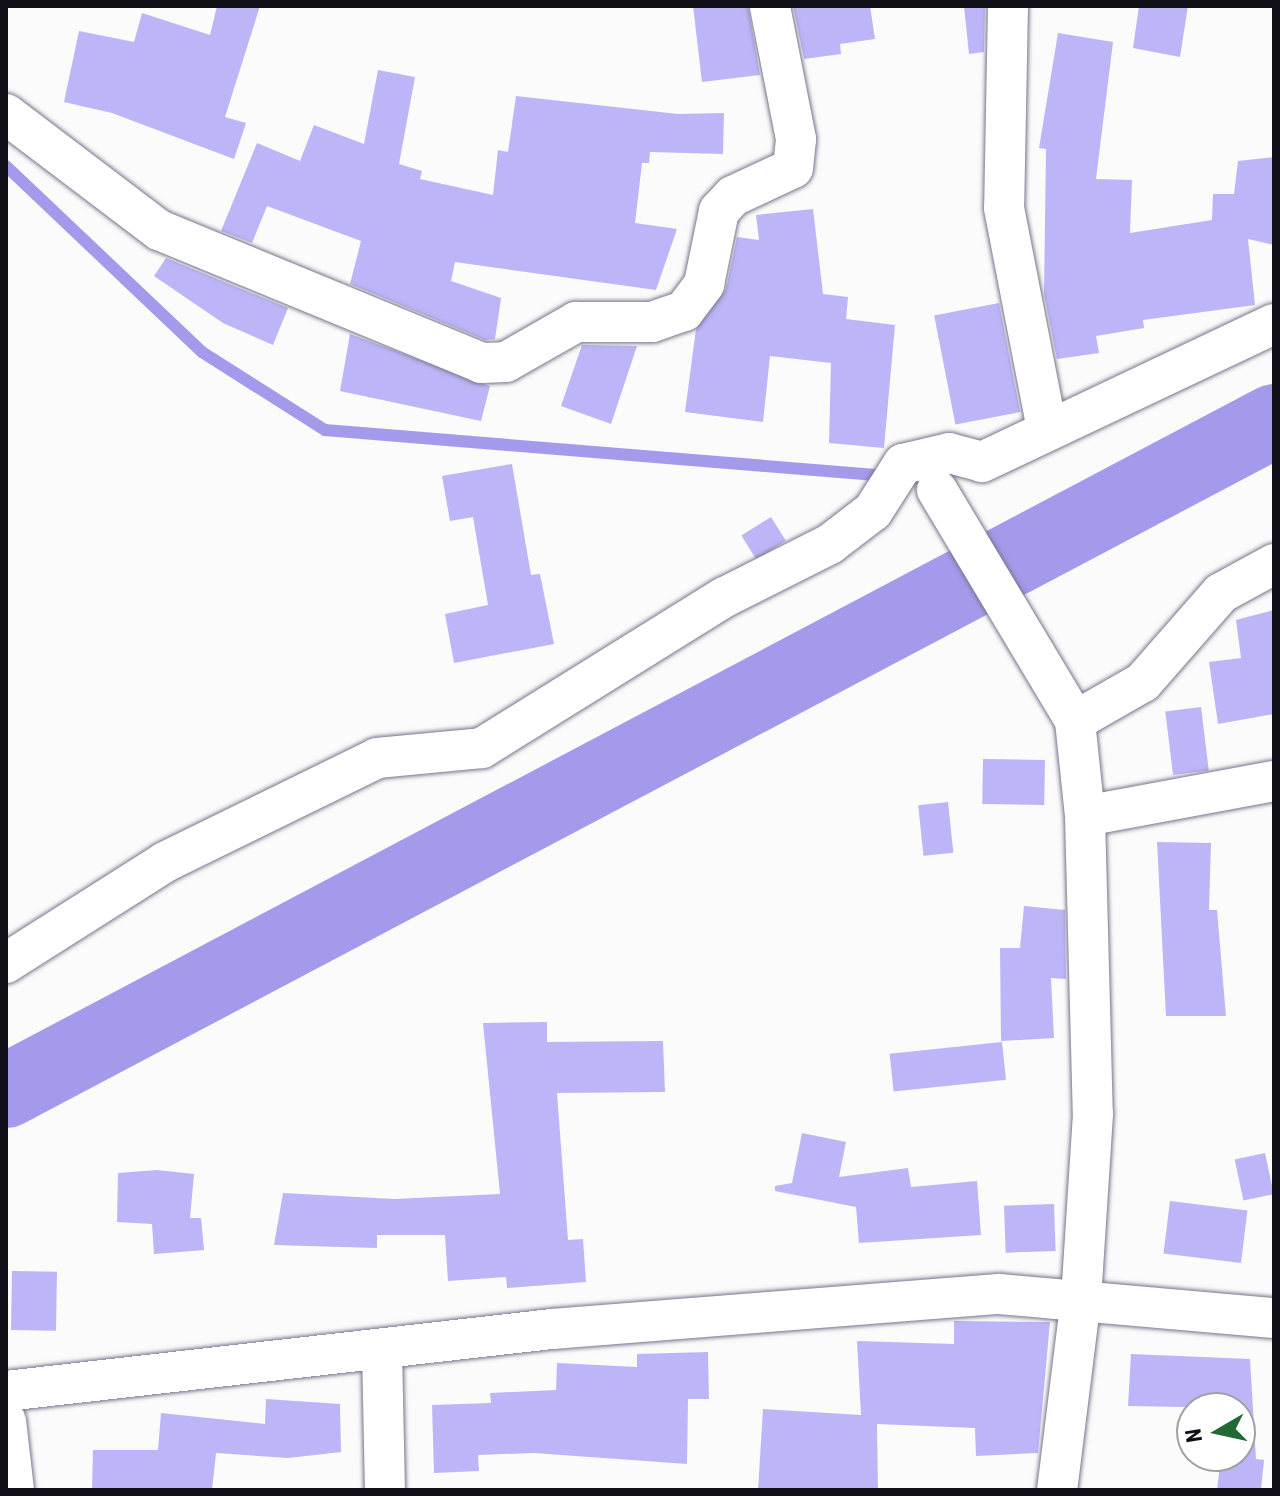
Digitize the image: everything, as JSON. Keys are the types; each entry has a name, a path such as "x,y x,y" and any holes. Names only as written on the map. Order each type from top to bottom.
{"street":[{"path":"6,114 159,230 481,363 506,362 576,322 652,322 684,311 704,284 719,211 733,196 793,168 796,139 770,6"},
{"path":"1008,6 1004,208 1047,429"},
{"path":"887,489 909,506 954,485 1047,429 1274,324"},
{"path":"6,963 165,862 377,758 482,748 725,597 830,544 887,489 949,453 954,485 1028,648 1075,721 1085,816 1093,1114 1081,1298 1057,1490"},
{"path":"1075,721 1143,682 1221,593 1274,564"},
{"path":"1085,816 1274,781"},
{"path":"6,1391 552,1329 999,1294 1081,1298 1274,1318"},
{"path":"382,1349 385,1490"},
{"path":"6,1421 14,1490"}],"building":[{"path":"217,6 260,6 225,117 246,123 234,159 112,113 64,102 79,31 134,42 142,13 210,35"},
{"path":"693,6 748,6 760,75 702,82"},
{"path":"793,6 870,6 875,39 840,44 841,54 804,59"},
{"path":"964,6 985,6 984,52 969,54"},
{"path":"1139,6 1188,6 1180,57 1133,48"},
{"path":"1058,33 1113,42 1096,179 1132,180 1130,233 1212,220 1213,194 1234,194 1238,161 1274,157 1274,245 1248,239 1255,305 1143,320 1144,328 1096,336 1099,353 1057,359 1044,294 1046,149 1039,148"},
{"path":"378,70 415,77 399,164 422,171 420,179 493,195 498,150 508,152 516,96 678,114 724,113 723,154 650,152 649,163 642,163 635,223 677,229 656,290 455,262 451,281 501,298 495,339 485,340 350,284 361,241 267,206 252,243 221,231 257,143 300,161 314,125 364,144"},
{"path":"813,209 823,294 848,297 846,319 895,325 884,448 829,443 831,363 770,356 763,422 685,412 696,329 726,289 737,237 759,240 756,215"},
{"path":"166,258 288,308 273,345 223,323 154,276"},
{"path":"999,303 1020,412 955,425 934,316"},
{"path":"350,334 490,386 481,421 340,391"},
{"path":"582,345 637,346 611,424 561,406"},
{"path":"512,464 531,575 540,574 554,644 454,663 445,614 488,605 473,517 450,521 442,476"},
{"path":"771,517 786,541 756,559 741,536"},
{"path":"1274,610 1274,714 1218,724 1209,662 1241,658 1236,620"},
{"path":"1201,707 1209,771 1173,775 1165,711"},
{"path":"983,759 1045,760 1044,805 982,804"},
{"path":"948,802 953,853 923,856 918,805"},
{"path":"1157,842 1211,843 1209,910 1217,910 1226,1016 1166,1016"},
{"path":"1024,906 1065,910 1066,979 1051,978 1054,1038 1001,1041 1000,948 1020,948"},
{"path":"547,1022 547,1042 663,1041 665,1092 557,1093 568,1240 583,1239 586,1282 507,1288 506,1277 448,1281 445,1235 377,1235 377,1248 274,1245 283,1193 394,1199 500,1194 483,1023"},
{"path":"1002,1042 1006,1080 894,1092 890,1054"},
{"path":"802,1133 846,1142 839,1177 908,1168 911,1187 977,1181 981,1235 859,1243 856,1207 775,1191 775,1186 792,1183"},
{"path":"1265,1153 1274,1194 1243,1201 1235,1159"},
{"path":"157,1170 194,1174 190,1218 201,1218 204,1250 154,1254 152,1224 117,1222 118,1173"},
{"path":"1170,1201 1247,1211 1241,1263 1164,1254"},
{"path":"1054,1204 1056,1251 1006,1253 1004,1206"},
{"path":"12,1271 57,1272 56,1331 11,1330"},
{"path":"954,1321 1050,1322 1038,1453 976,1456 975,1428 877,1424 878,1490 758,1490 763,1409 861,1415 857,1341 954,1344"},
{"path":"708,1352 709,1399 688,1399 687,1464 534,1453 478,1455 479,1471 434,1473 432,1405 491,1403 490,1393 556,1390 557,1363 637,1367 637,1354"},
{"path":"1131,1354 1250,1359 1252,1392 1176,1392 1176,1407 1128,1406"},
{"path":"266,1399 340,1404 341,1452 288,1458 216,1453 212,1490 92,1490 93,1450 158,1450 161,1413 265,1424"},
{"path":"1256,1459 1264,1460 1261,1490 1217,1490 1219,1472 1256,1472"}],"waterway":[{"path":"6,166 202,352 325,430 888,476"},
{"path":"6,1091 1274,421"}]}
